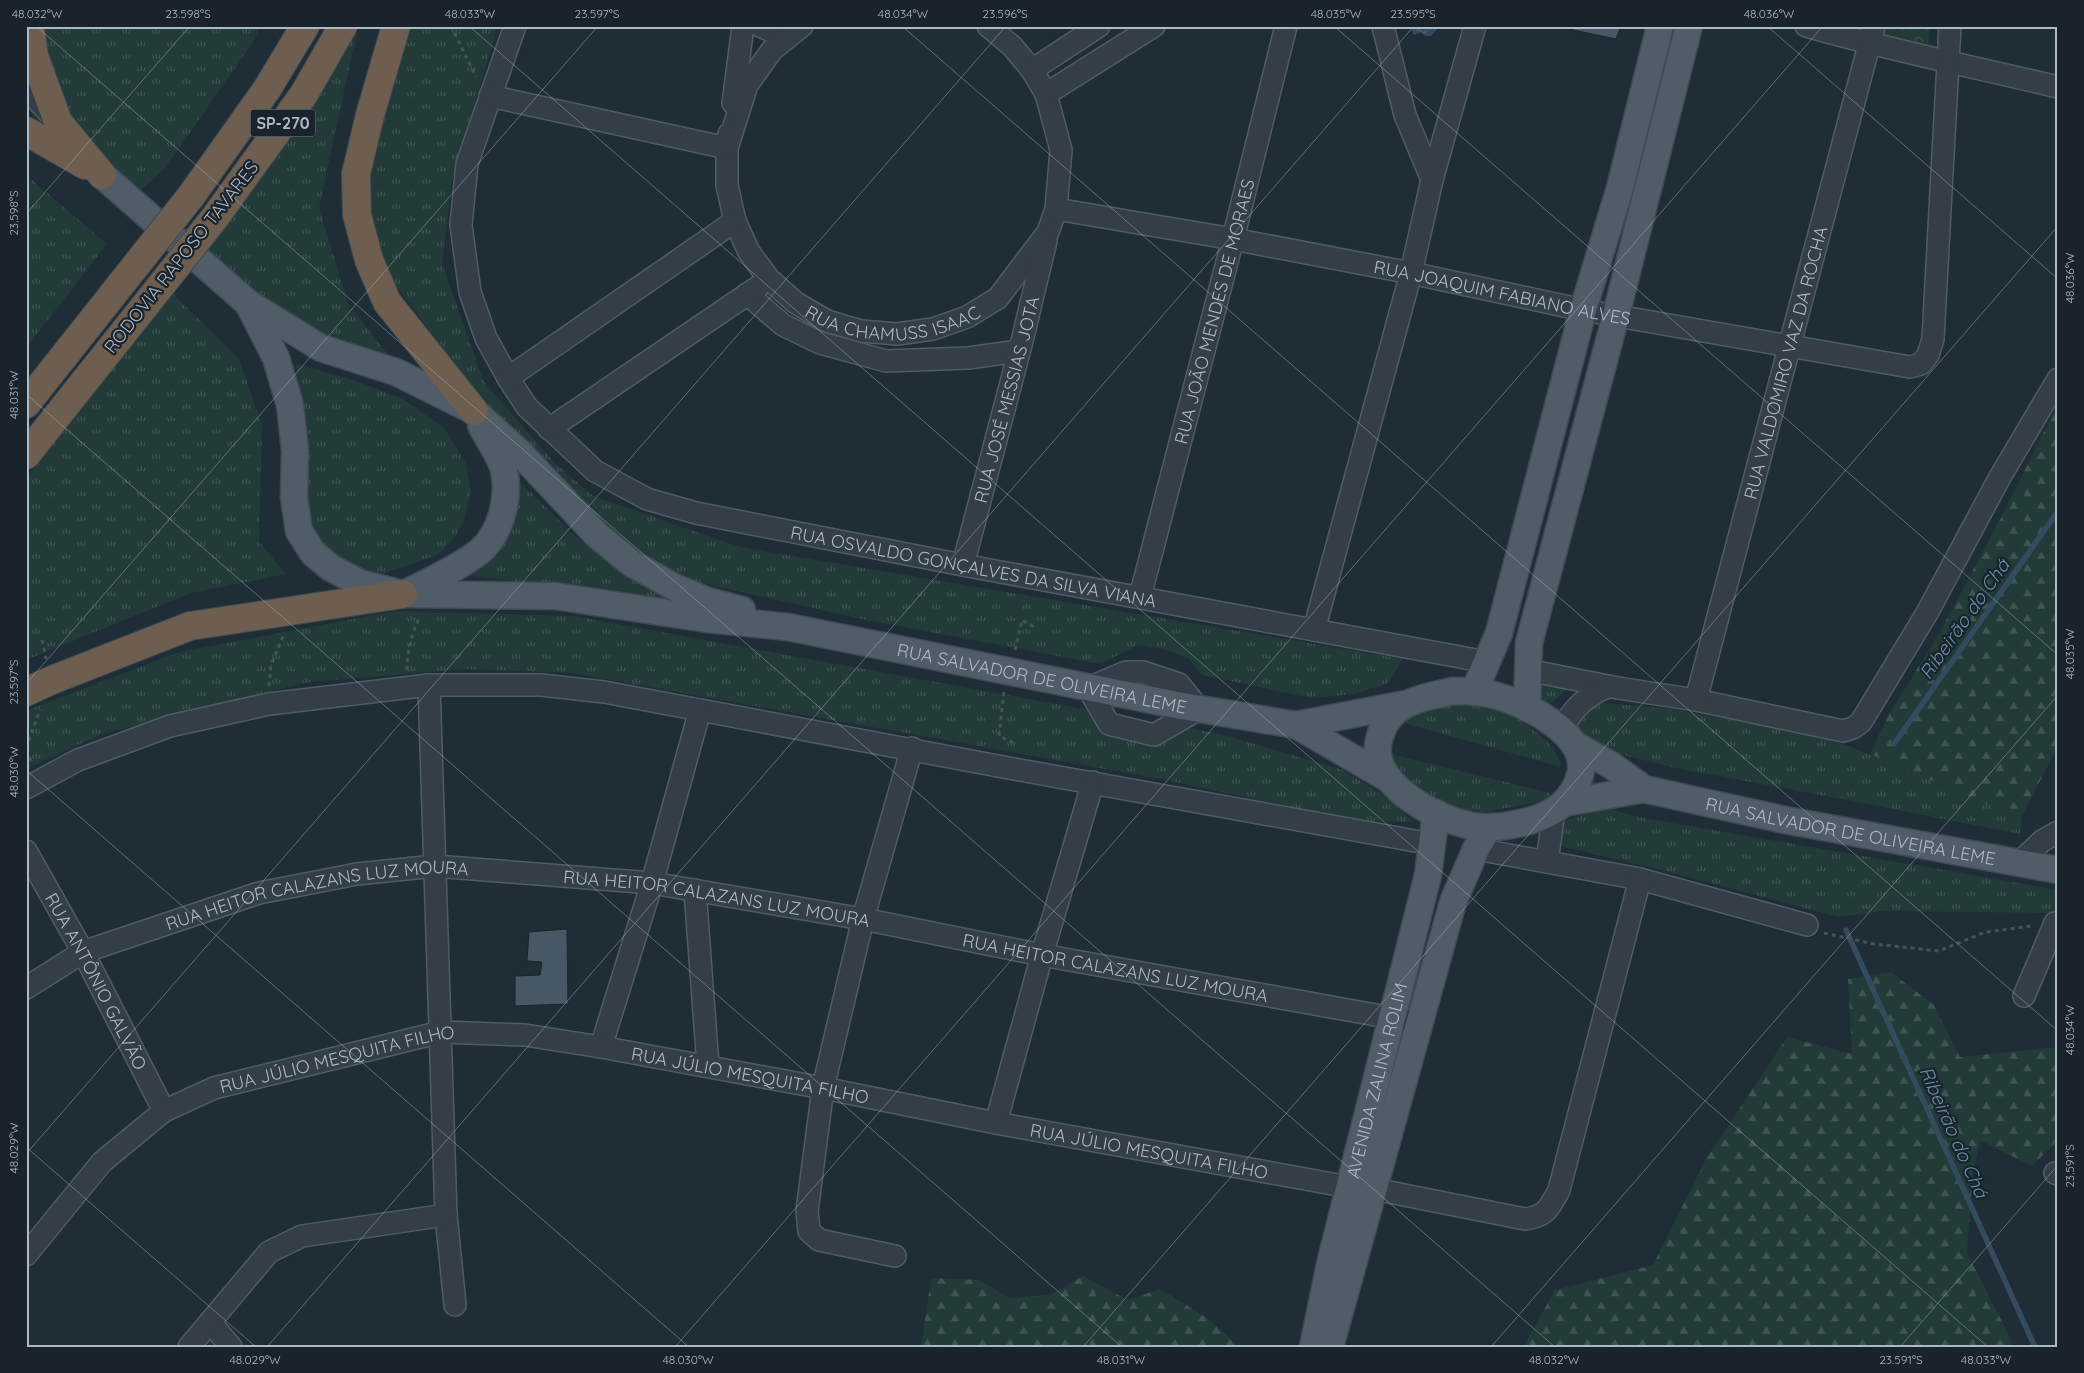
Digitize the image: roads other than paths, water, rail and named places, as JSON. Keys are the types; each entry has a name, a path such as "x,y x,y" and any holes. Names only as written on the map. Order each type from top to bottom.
{"highway":[{"path":"30,26 34,56 58,122 102,175"},
{"name":"RODOVIA RAPOSO TAVARES","path":"26,404 191,196 267,89 305,26"},
{"name":"RODOVIA RAPOSO TAVARES","path":"26,455 216,216 304,94 343,26"},
{"path":"396,26 370,115 356,174 357,215 369,260 387,302 474,411"},
{"path":"26,131 102,175"},
{"path":"26,384 99,310"},
{"path":"26,692 190,626 416,594"}],"main road":[{"path":"1474,692 1499,633 1583,310 1620,188 1660,26"},
{"path":"1527,708 1529,643 1616,314 1689,26"},
{"path":"102,175 248,303 321,348 396,372 474,411 520,454 596,535 631,563 676,588 700,598 758,614 788,627"},
{"path":"248,303 276,358 290,405 295,451 294,497 299,530 313,553 331,568 360,583 416,594 554,596 707,619 788,627"},
{"path":"416,594 480,551 497,528 506,500 504,470 474,411"},
{"name":"RUA SALVADOR DE OLIVEIRA LEME","path":"788,627 1088,688 1296,725"},
{"path":"1296,725 1406,704 1452,691 1494,695 1527,708 1644,789"},
{"path":"1406,704 1384,723 1377,742 1379,760 1395,787 1412,800 1436,813 1463,824 1489,827 1536,819 1559,807 1644,789"},
{"path":"1296,725 1389,779"},
{"path":"1559,807 1574,790 1580,775 1580,756 1568,738"},
{"name":"RUA SALVADOR DE OLIVEIRA LEME","path":"1644,789 1786,820 2058,870"},
{"name":"AVENIDA ZALINA ROLIM","path":"1330,1347 1362,1188 1393,1017 1428,875 1436,813"},
{"name":"AVENIDA ZALINA ROLIM","path":"1313,1347 1330,1264 1362,1188 1420,1023 1453,902 1476,849 1489,827"}],"street":[{"name":"RUA OSVALDO GONÇALVES DA SILVA VIANA","path":"515,26 467,164 461,225 470,292 486,338 508,378 527,406 595,470 647,499 696,513 963,565 1487,662"},
{"path":"490,96 727,148 743,26"},
{"path":"760,26 771,31 795,26"},
{"name":"RUA CHAMUSS ISAAC","path":"802,26 772,50 747,85 727,148 727,185 735,221 749,252 769,279 796,303 827,321 861,331 897,334 933,329 967,317 998,298 1048,232 1056,209 1061,150 1046,94 1032,70 1012,46 988,26"},
{"path":"1032,70 1099,26"},
{"path":"1046,94 1154,26"},
{"name":"RUA JOÃO MENDES DE MORAES","path":"1140,597 1286,26"},
{"path":"1382,26 1405,116 1432,180"},
{"path":"1314,630 1411,274 1432,180 1475,26"},
{"path":"1806,26 1871,35 1947,60 2058,87"},
{"path":"1947,60 1950,26"},
{"name":"RUA VALDOMIRO VAZ DA ROCHA","path":"1696,700 1871,35"},
{"name":"RUA JOAQUIM FABIANO ALVES","path":"1056,209 1233,239 1583,310 1616,314 1910,367 1921,364 1928,354 1933,339 1947,60"},
{"path":"26,88 58,122"},
{"path":"508,378 735,221"},
{"name":"RUA JOSÉ MESSIAS JOTA","path":"963,565 1021,346 1048,232"},
{"path":"550,429 769,279"},
{"name":"RUA CHAMUSS ISAAC","path":"747,294 783,325 820,343 886,360 968,358 1021,346"},
{"path":"998,298 1004,297 1010,300 1020,312 1021,346"},
{"path":"1527,670 1608,687 1696,700 1844,731 1853,728 1861,722 1927,613 2000,477 2058,379"},
{"path":"429,685 446,1215 456,1305"},
{"path":"26,788 78,760 170,726 269,704 429,685 541,685 604,692 1432,844"},
{"path":"1568,738 1571,713 1588,696 1608,687"},
{"path":"601,1046 652,883 700,710"},
{"path":"895,1256 819,1240 808,1232 807,1211 823,1088 863,919 912,748"},
{"path":"996,1123 1042,955 1093,782"},
{"path":"1547,862 1559,807"},
{"path":"2019,863 2042,841 2058,832"},
{"path":"1476,849 1640,879 1808,926"},
{"name":"RUA ANTÔNIO GALVÃO","path":"26,851 83,952 164,1111"},
{"name":"RUA HEITOR CALAZANS LUZ MOURA","path":"26,988 83,952 259,893 357,874 435,866 652,883 863,919 1042,955 1420,1023"},
{"name":"RUA JÚLIO MESQUITA FILHO","path":"26,1255 102,1162 164,1111 214,1088 440,1032 524,1035 601,1046 996,1123 1525,1219 1540,1217 1551,1206 1559,1190 1640,879"},
{"path":"695,890 708,1066"},
{"path":"2024,996 2056,923"},
{"path":"190,1347 255,1266 268,1252 282,1244 302,1236 446,1215"},
{"path":"210,1322 230,1347"}],"water":[{"path":"1410,26 1440,26 1431,36 1425,36 1421,32 1414,35"}],"waterway":[{"name":"Ribeirão do Chá","path":"1894,744 2058,511"},
{"name":"Ribeirão do Chá","path":"1846,930 2035,1347"}]}
